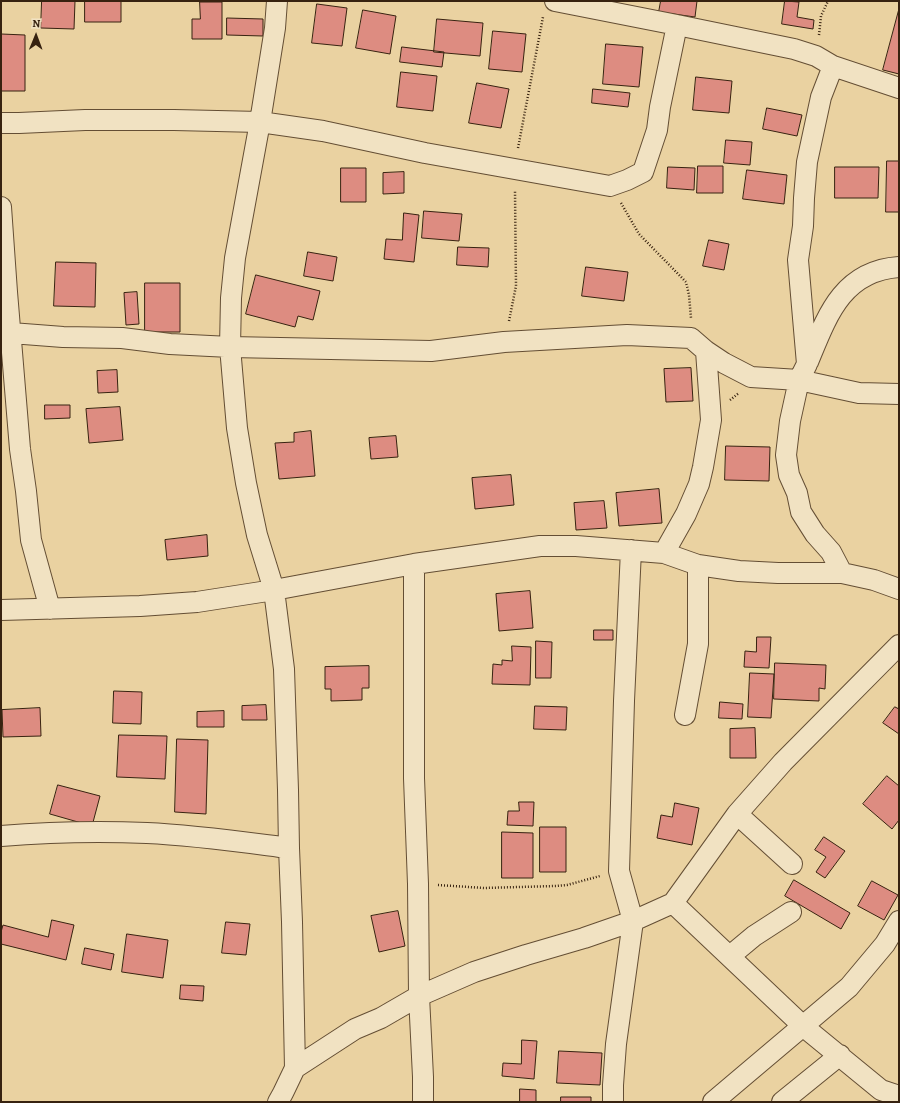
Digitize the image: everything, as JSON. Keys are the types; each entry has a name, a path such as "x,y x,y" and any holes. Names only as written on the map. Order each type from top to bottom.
{"street":[{"path":"277,1 275,28 260,122 235,258 231,298 230,347 237,428 246,483 257,535 274,590 284,669 295,1068 284,1093 278,1102"},
{"path":"549,8 677,24 760,42 825,61 899,88"},
{"path":"1,122 19,123 85,120 260,122 323,131 425,153 610,186 643,172 657,130 660,107 677,24"},
{"path":"803,372 798,260 803,226 807,162 821,97 825,61"},
{"path":"1,207 4,292 10,332 16,411 31,540 50,609"},
{"path":"842,573 831,552 815,534 801,512 797,493 789,475 786,455 790,421 803,372 826,320 841,297 856,280 871,272 886,268 899,267"},
{"path":"10,332 63,337 122,338 170,344 230,347 431,351 504,342 627,335 691,338 706,352 751,377 803,372 860,393 899,394"},
{"path":"664,553 686,514 699,484 703,467 710,420 706,352"},
{"path":"1,610 140,606 198,602 274,590 414,564 540,546 576,546 664,553 698,565 739,571 778,573 842,573 874,580 899,589"},
{"path":"613,1102 616,1044 633,921 619,871 624,701 631,550"},
{"path":"414,564 414,778 423,1102"},
{"path":"685,715 698,644 698,565"},
{"path":"295,1068 355,1029 381,1018 419,996 474,972 584,938 633,921 673,903 737,814 783,762 899,645"},
{"path":"737,814 792,864"},
{"path":"1,836 73,832 148,833 289,848"},
{"path":"673,903 804,1027 882,1090 899,1096"},
{"path":"730,956 754,936 791,912"},
{"path":"713,1102 850,987 885,944 899,922"},
{"path":"782,1102 840,1055"}],"path":[{"path":"825,61 822,16 828,1"},
{"path":"504,342 516,286 514,169 533,61 549,8"},
{"path":"610,186 639,234 686,282 689,295 691,338"},
{"path":"418,884 484,888 556,886 567,885 619,871"}],"building":[{"path":"42,1 75,1 74,29 41,28"},
{"path":"85,1 121,1 121,22 85,22"},
{"path":"661,1 697,1 695,17 659,12"},
{"path":"785,1 799,2 797,17 814,20 813,29 782,24"},
{"path":"200,2 222,2 222,39 192,39 192,19 200,19"},
{"path":"317,4 347,8 342,46 312,43"},
{"path":"899,9 899,74 883,70"},
{"path":"363,10 396,16 390,54 356,48"},
{"path":"227,18 263,19 263,36 227,35"},
{"path":"437,19 483,23 480,56 434,52"},
{"path":"493,31 526,34 522,72 489,69"},
{"path":"1,34 25,35 25,91 1,91"},
{"path":"606,44 643,47 639,87 603,84"},
{"path":"402,47 444,52 442,67 400,62"},
{"path":"401,72 437,76 433,111 397,107"},
{"path":"696,77 732,81 729,113 693,110"},
{"path":"477,83 509,89 501,128 469,123"},
{"path":"593,89 630,93 628,107 592,103"},
{"path":"767,108 802,115 797,136 763,129"},
{"path":"726,140 752,142 750,165 724,163"},
{"path":"887,161 899,161 899,212 886,212"},
{"path":"698,166 723,166 723,193 697,193"},
{"path":"668,167 695,168 694,190 667,188"},
{"path":"835,167 879,167 878,198 835,198"},
{"path":"341,168 366,168 366,202 341,202"},
{"path":"747,170 787,175 784,204 743,199"},
{"path":"404,172 404,193 383,194 383,173"},
{"path":"424,211 462,214 459,241 422,238"},
{"path":"404,213 419,215 414,262 384,259 386,239 402,240"},
{"path":"709,240 729,244 724,270 703,266"},
{"path":"458,247 489,248 488,267 457,265"},
{"path":"308,252 337,257 333,281 304,276"},
{"path":"56,262 96,263 95,307 54,306"},
{"path":"586,267 628,272 624,301 582,296"},
{"path":"256,275 320,291 313,320 298,316 295,327 246,314"},
{"path":"145,283 180,283 180,332 145,332"},
{"path":"137,292 139,324 126,325 124,293"},
{"path":"691,368 693,401 666,402 664,369"},
{"path":"117,370 118,392 98,393 97,371"},
{"path":"45,405 70,405 70,418 45,419"},
{"path":"120,407 123,440 89,443 86,409"},
{"path":"311,431 315,476 279,479 275,443 294,442 294,433"},
{"path":"396,436 398,457 371,459 369,438"},
{"path":"726,446 770,447 769,481 725,480"},
{"path":"511,475 514,505 475,509 472,478"},
{"path":"659,489 662,523 619,526 616,493"},
{"path":"604,501 607,528 576,530 574,503"},
{"path":"207,535 208,556 167,560 165,540"},
{"path":"530,591 533,628 499,631 496,594"},
{"path":"594,630 613,630 613,640 594,640"},
{"path":"757,637 771,637 769,668 744,667 745,651 756,652"},
{"path":"536,641 552,642 551,678 536,678"},
{"path":"512,646 531,647 530,685 492,684 493,664 502,665 502,660 512,661"},
{"path":"775,663 826,665 825,689 819,688 819,701 774,699"},
{"path":"369,666 369,688 362,688 362,700 331,701 331,689 325,689 325,667"},
{"path":"750,673 774,674 771,718 748,717"},
{"path":"114,691 142,692 141,724 113,723"},
{"path":"720,702 743,704 742,719 719,718"},
{"path":"266,705 267,720 242,720 242,706"},
{"path":"535,706 567,707 566,730 534,729"},
{"path":"895,707 899,709 899,734 883,723"},
{"path":"40,708 41,736 3,737 2,710"},
{"path":"224,711 224,727 197,727 197,712"},
{"path":"755,728 756,758 730,758 730,729"},
{"path":"119,735 167,736 165,779 117,777"},
{"path":"177,739 208,740 206,814 175,812"},
{"path":"887,776 899,786 899,820 892,829 863,804"},
{"path":"58,785 100,796 92,826 50,814"},
{"path":"519,802 534,802 533,826 507,825 508,811 519,811"},
{"path":"675,803 699,808 692,845 657,838 661,815 672,817"},
{"path":"540,827 566,827 566,872 540,872"},
{"path":"502,832 533,833 533,878 502,878"},
{"path":"824,837 845,851 825,878 816,872 826,857 815,850"},
{"path":"794,880 850,913 841,929 785,896"},
{"path":"872,881 898,895 884,920 858,906"},
{"path":"398,911 405,946 379,952 371,916"},
{"path":"52,920 74,925 66,960 1,944 1,932 3,925 48,937"},
{"path":"226,922 250,924 246,955 222,953"},
{"path":"127,934 168,940 163,978 122,972"},
{"path":"85,948 114,954 111,970 82,964"},
{"path":"181,985 204,986 203,1001 180,999"},
{"path":"522,1040 537,1041 534,1079 502,1076 503,1063 521,1064"},
{"path":"559,1051 602,1053 600,1085 557,1083"},
{"path":"520,1089 536,1090 536,1102 520,1102"},
{"path":"561,1097 591,1097 591,1102 561,1102"}]}
